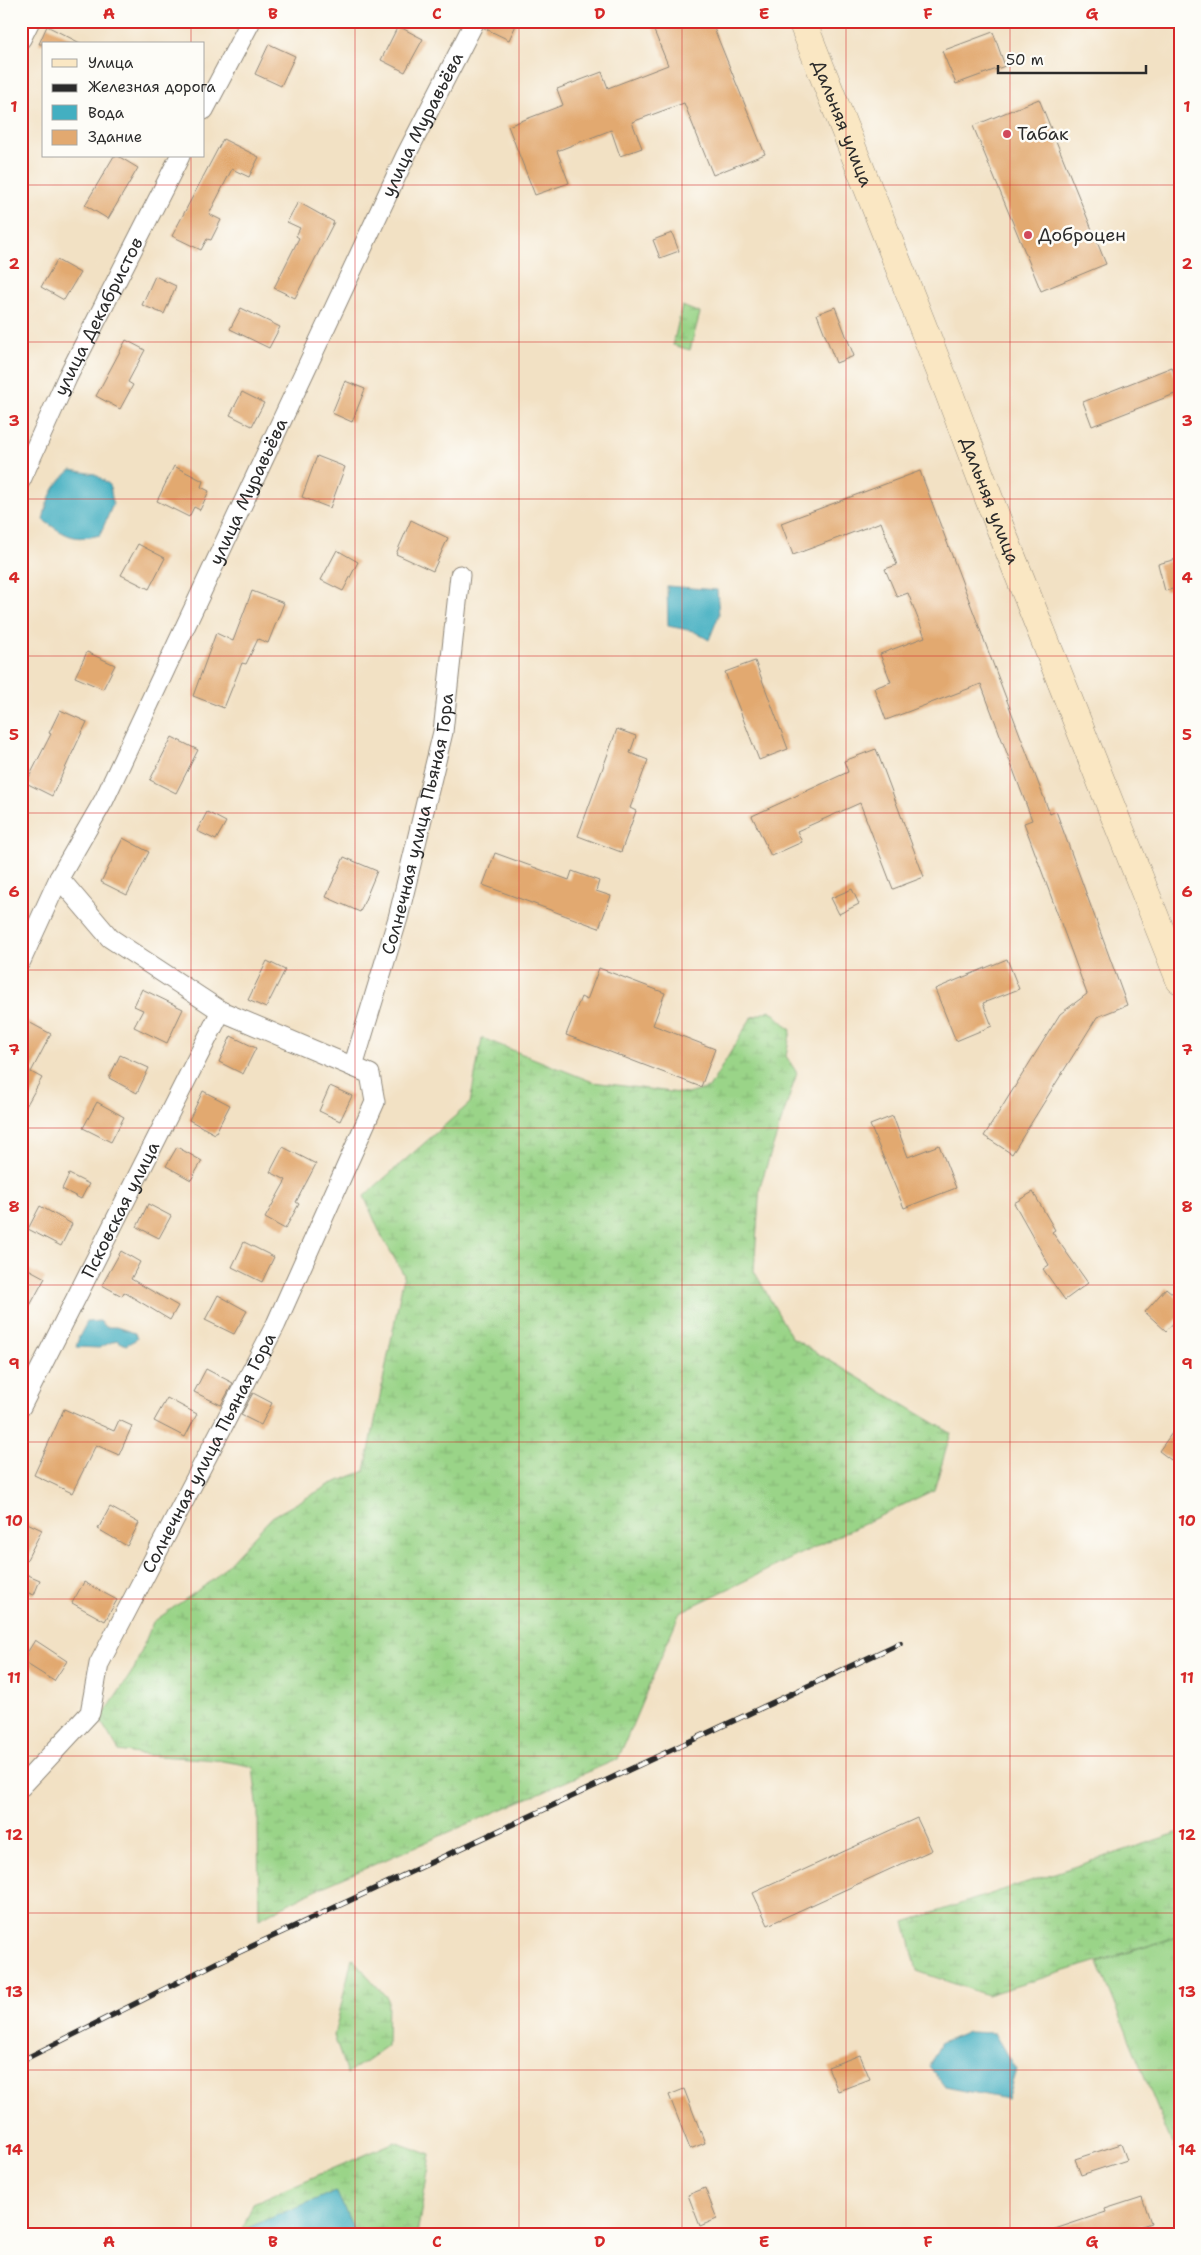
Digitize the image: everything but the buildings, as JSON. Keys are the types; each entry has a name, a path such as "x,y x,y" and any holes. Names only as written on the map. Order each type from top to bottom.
{"main road":[{"name":"Дальняя улица","path":"802,21 946,383 998,526 1180,980"}],"street":[{"path":"21,39 30,21"},
{"path":"205,108 252,21"},
{"name":"улица Муравьёва","path":"21,961 59,878 104,800 406,155 475,21"},
{"name":"улица Декабристов","path":"21,480 67,378 179,158"},
{"name":"Солнечная улица Пьяная Гора","path":"21,1787 90,1713 99,1664 276,1324 375,1102 370,1074 353,1067 398,918 443,732 460,575"},
{"path":"59,878 110,938 221,1011 353,1067"},
{"name":"Псковская улица","path":"21,1407 221,1011"}],"green space":[{"path":"682,306 700,313 690,350 673,345"},
{"path":"770,1010 791,1030 786,1056 797,1073 760,1186 754,1271 792,1338 951,1433 934,1490 680,1612 618,1759 313,1891 259,1919 258,1813 253,1767 204,1759 153,1756 119,1751 100,1720 134,1669 153,1622 214,1579 272,1517 331,1484 365,1471 404,1275 380,1233 364,1196 470,1103 482,1038 593,1082 687,1094 709,1088 751,1018"},
{"path":"1180,1832 1180,1936 987,1995 917,1971 905,1922"},
{"path":"1180,1936 1180,2164 1098,1962"},
{"path":"352,1958 388,1999 387,2046 347,2074 334,2036"},
{"path":"395,2142 431,2155 417,2234 241,2234 253,2203"}],"water":[{"path":"71,470 95,474 110,485 113,504 100,535 83,538 70,536 43,520 52,492"},
{"path":"667,586 717,590 719,615 709,640 693,631 668,626"},
{"path":"100,1321 106,1327 116,1327 135,1333 137,1339 126,1345 116,1340 99,1348 76,1347 87,1322"},
{"path":"968,2032 994,2033 1016,2070 1007,2099 945,2087 929,2066 941,2043"},
{"path":"336,2191 356,2234 245,2234 247,2228"}],"railway":[{"path":"21,2061 216,1963 900,1643"}],"place":[{"name":"Табак","path":"1007,134"},
{"name":"Доброцен","path":"1028,235"}]}
